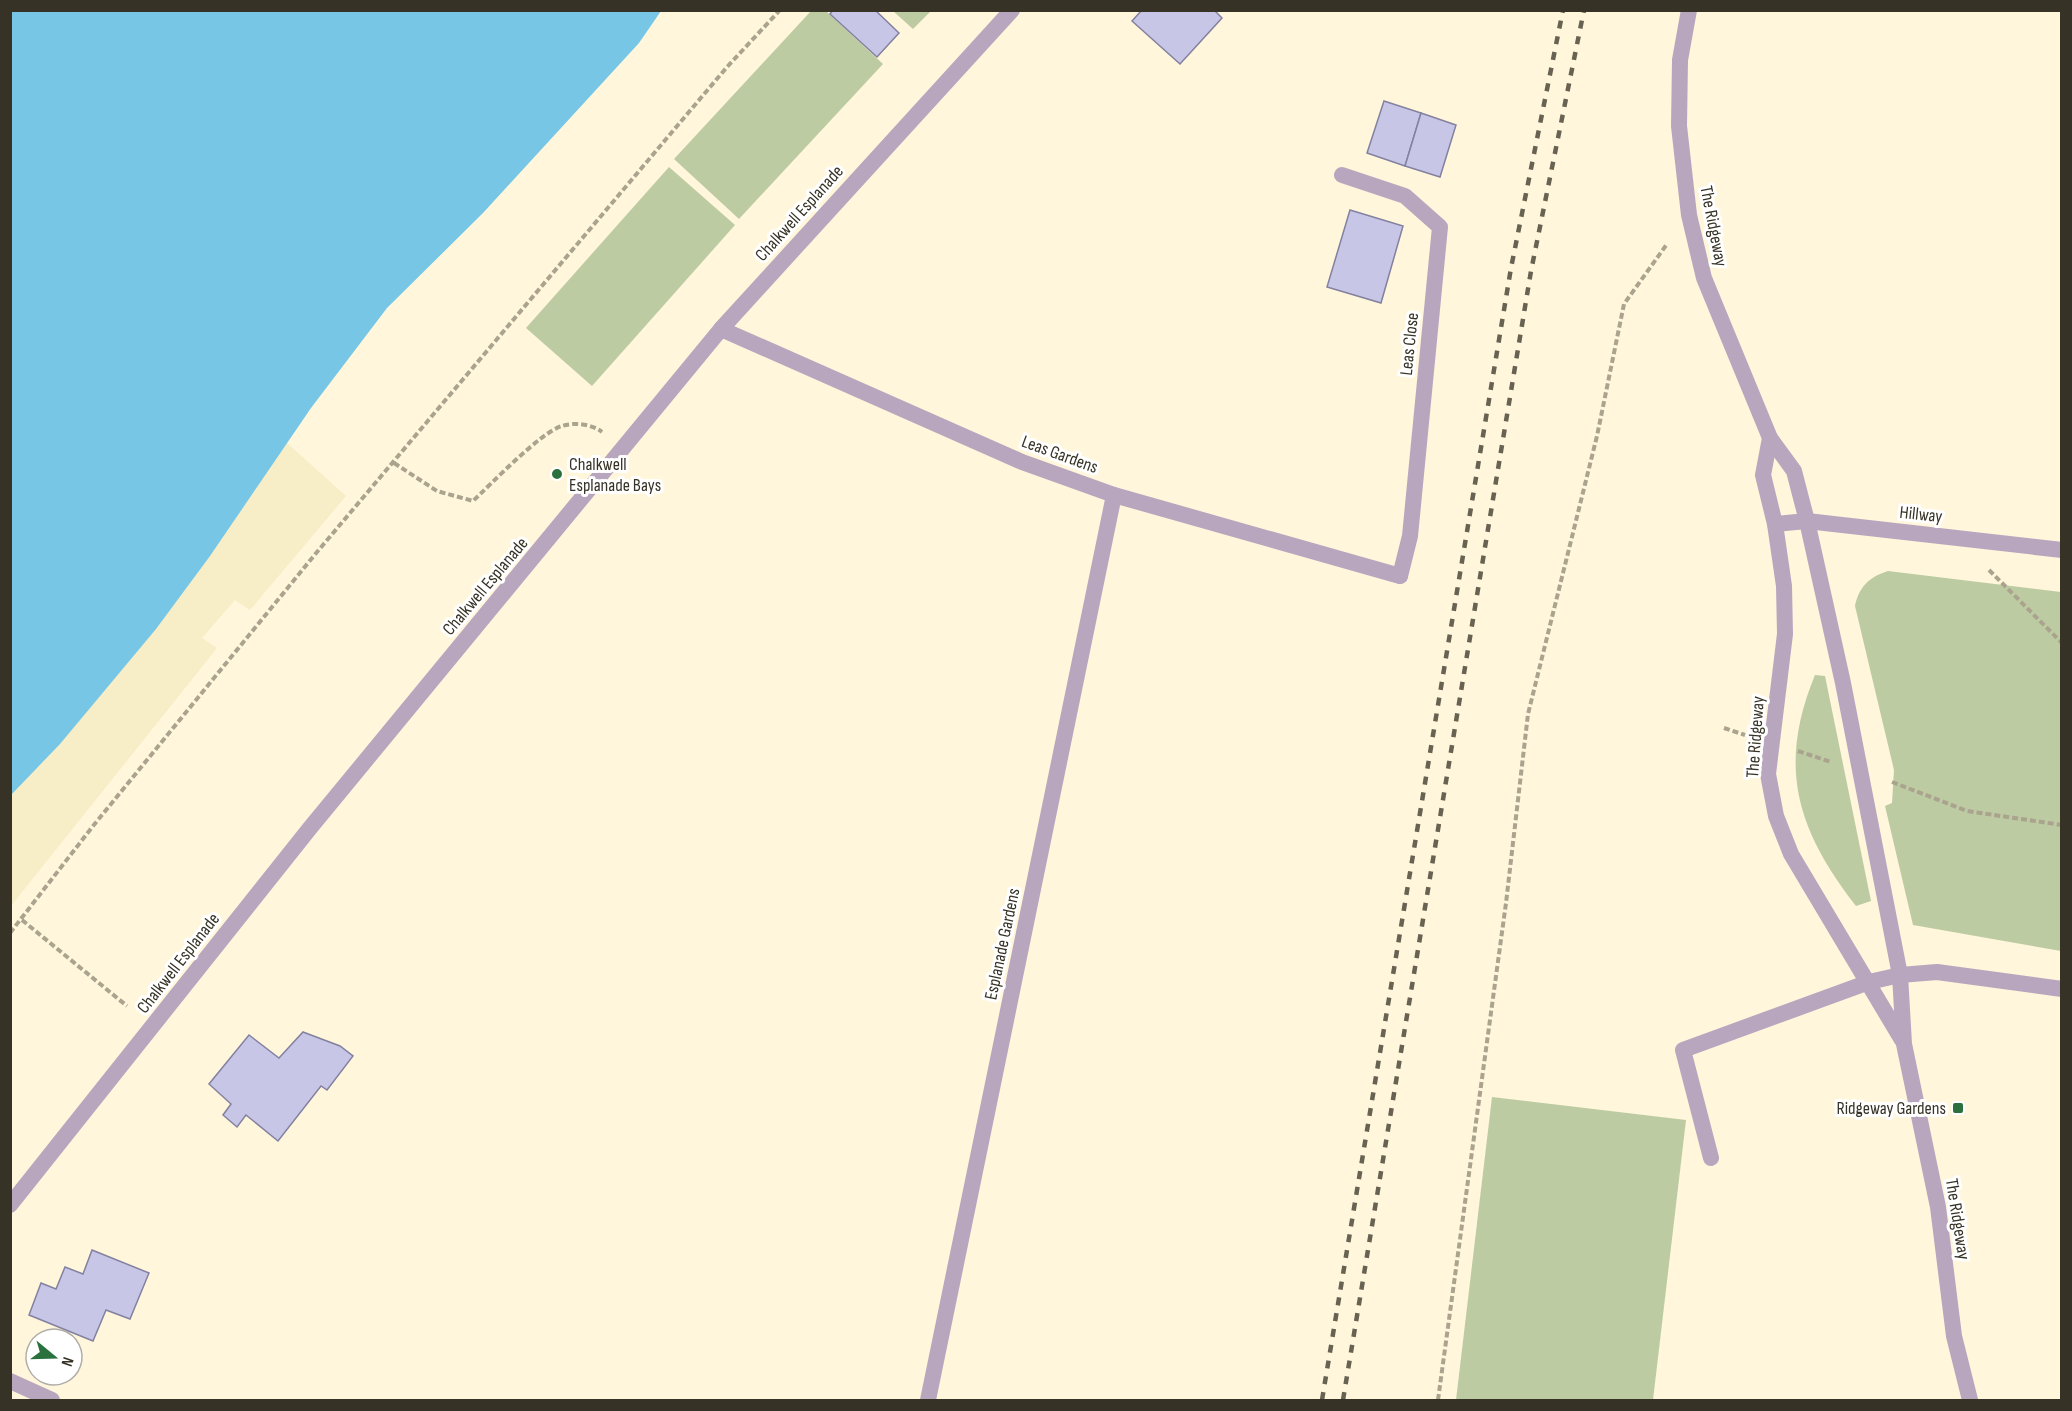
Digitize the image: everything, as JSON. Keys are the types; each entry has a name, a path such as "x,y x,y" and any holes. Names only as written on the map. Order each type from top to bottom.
{"street":[{"name":"Chalkwell Esplanade","path":"10,1205 310,828 721,329 1012,10"},
{"name":"The Ridgeway","path":"1689,10 1680,60 1679,126 1689,215 1704,278 1770,438 1794,471 1808,521 1843,683 1900,975 1904,1044 1938,1207 1954,1336 1970,1401"},
{"name":"Leas Close","path":"1342,175 1405,196 1440,227 1410,536 1400,576"},
{"name":"Leas Gardens","path":"721,329 1022,462 1114,495 1400,576"},
{"name":"The Ridgeway","path":"1770,438 1763,475 1775,524 1784,586 1785,634 1768,774 1776,816 1791,854 1904,1044"},
{"name":"Esplanade Gardens","path":"928,1401 1114,495"},
{"name":"Hillway","path":"1775,524 1808,521 2061,550"},
{"path":"1711,1158 1683,1050 1869,982 1900,975 1937,972 2061,989"},
{"path":"10,1381 52,1401"}],"path":[{"path":"10,933 93,826 317,552 727,67 780,10"},
{"path":"1438,1401 1506,903 1528,714 1597,436 1624,304 1689,215"},
{"path":"394,463 437,491 473,501 521,456 560,426 578,424 597,428 624,449"},
{"path":"1957,538 2061,643"},
{"path":"22,920 127,1006"}],"green space":[{"path":"811,11 826,11 883,64 739,219 674,159"},
{"path":"893,11 931,11 913,29"},
{"path":"669,167 735,225 592,386 526,328"},
{"path":"1888,571 2061,592 2061,951 1913,925 1885,806 1892,803 1894,770 1855,606 1862,588 1875,576"},
{"path":"1815,675 1825,676 1871,901 1856,906 1819,851 1807,824 1799,796 1796,768 1797,739 1803,708"},
{"path":"1492,1097 1686,1120 1653,1400 1456,1400"}],"sand":[{"path":"268,426 346,496 250,610 235,600 202,638 217,648 11,906 11,748"}],"water":[{"path":"11,10 661,11 639,43 483,213 387,308 311,408 210,556 156,629 60,744 11,795"}],"building":[{"path":"833,10 875,10 899,33 877,57 830,14"},
{"path":"1142,10 1214,10 1222,18 1180,64 1132,21"},
{"path":"1384,101 1421,113 1405,166 1367,153"},
{"path":"1421,113 1456,125 1440,177 1405,166"},
{"path":"1350,210 1403,226 1381,303 1327,287"},
{"path":"303,1032 340,1046 353,1056 327,1090 321,1086 278,1141 246,1115 237,1127 223,1115 231,1104 209,1084 249,1035 279,1058"},
{"path":"92,1250 149,1273 130,1319 106,1310 93,1341 84,1337 84,1327 59,1327 29,1315 41,1283 56,1289 65,1267 83,1274"}],"railway":[{"path":"1322,1400 1511,268 1563,10"},
{"path":"1343,1400 1531,271 1584,10"}],"place":[{"name":"Chalkwell Esplanade Bays","path":"557,474"},
{"name":"Ridgeway Gardens","path":"1958,1108"}]}
